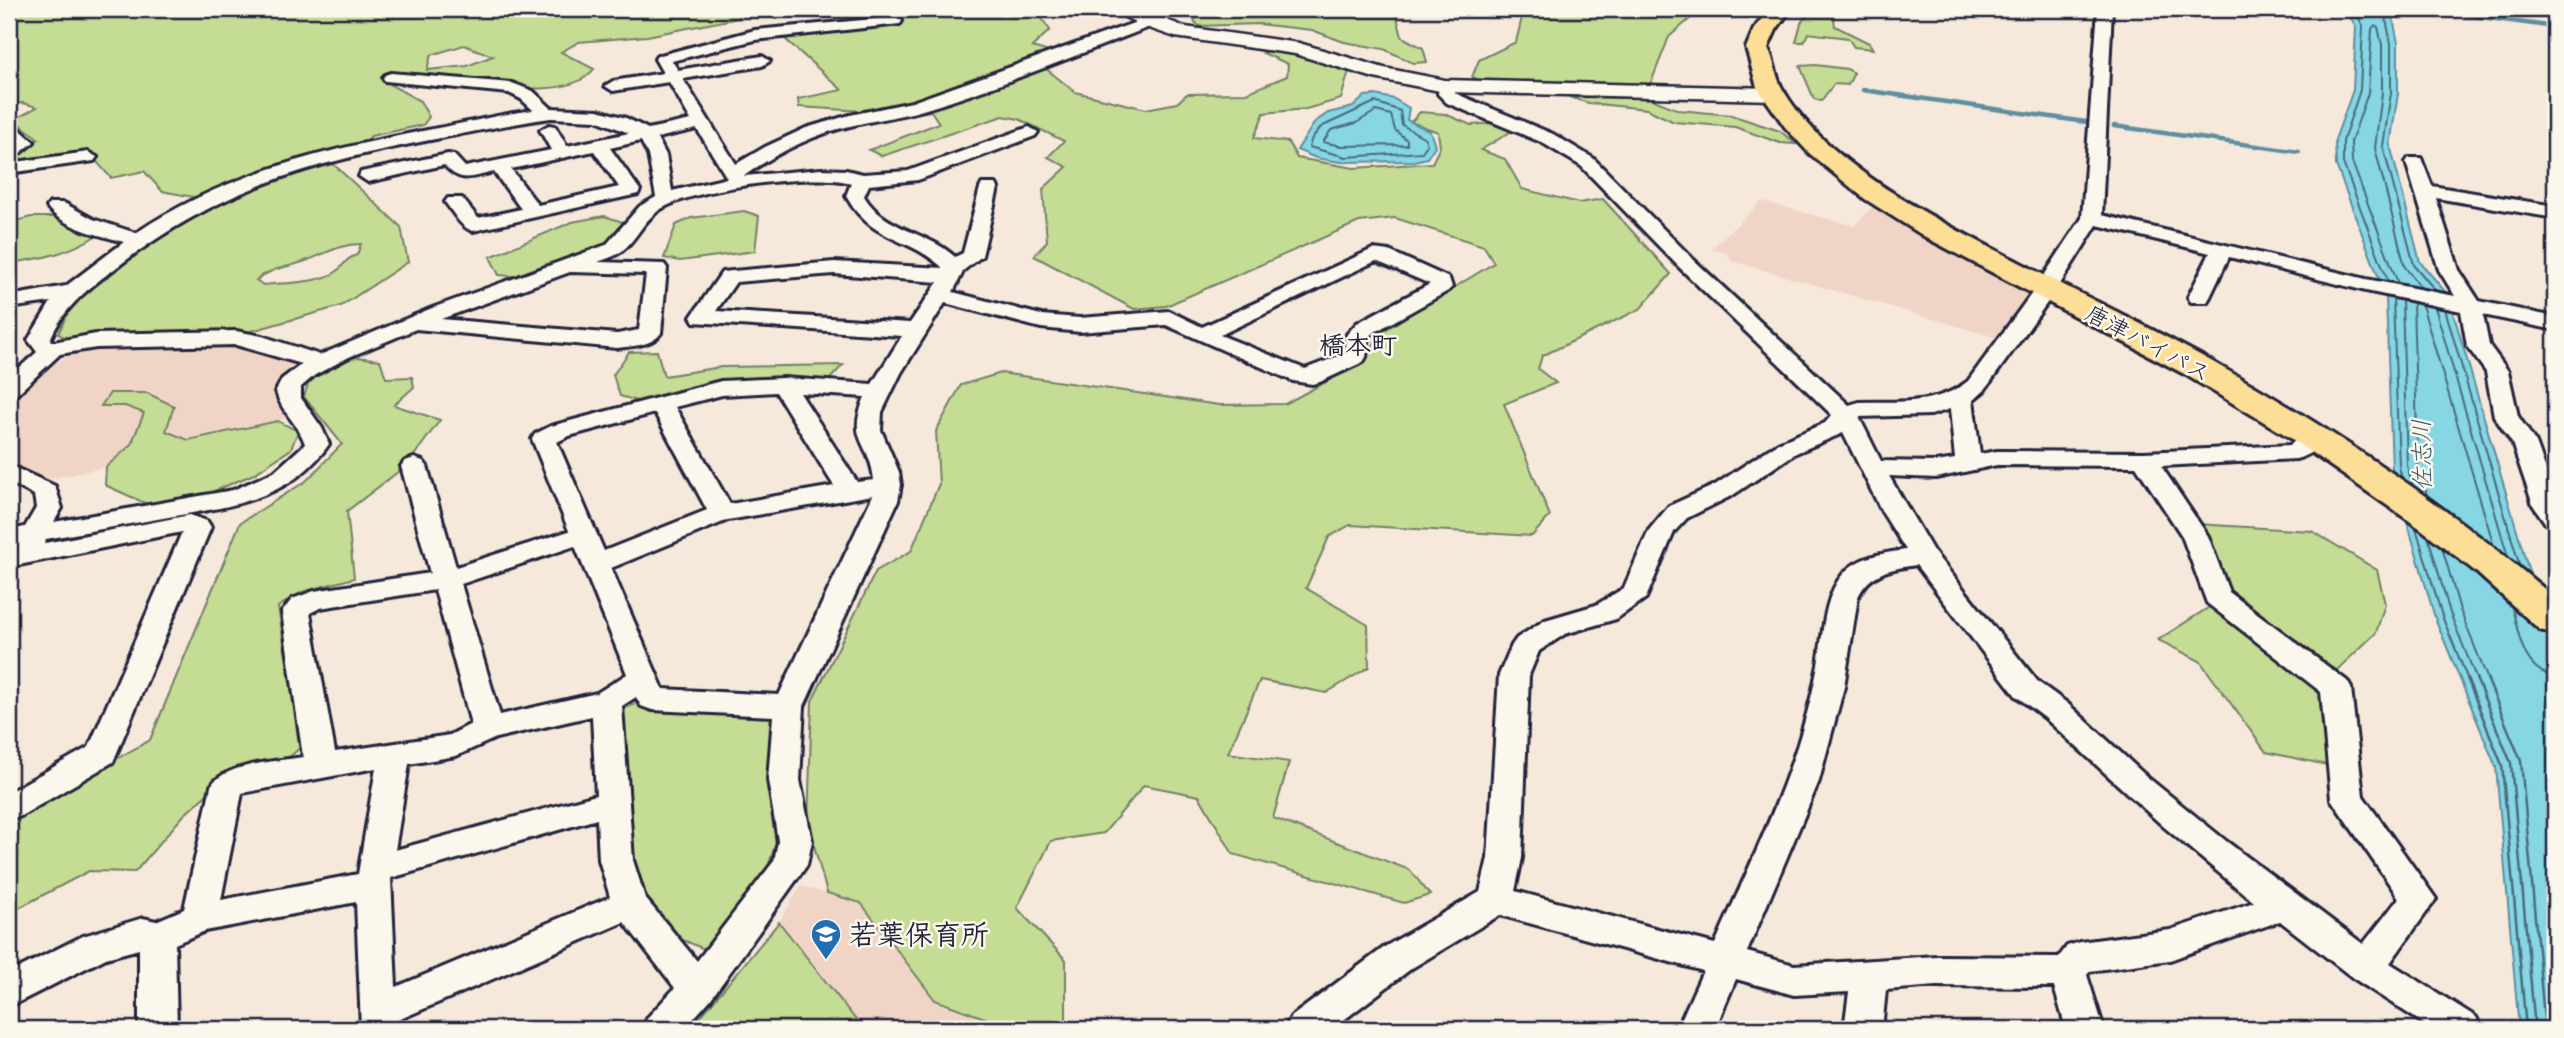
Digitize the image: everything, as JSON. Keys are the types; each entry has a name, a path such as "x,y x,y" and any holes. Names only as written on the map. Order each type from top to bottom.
{"highway":[{"name":"唐津バイパス","path":"1780,9 1765,29 1757,48 1767,84 1814,145 1872,191 1952,240 2195,366 2329,447 2468,546 2555,620"},
{"path":"1761,56 1768,50 1776,31 1792,9"}],"street":[{"path":"1128,9 1150,22 1182,33 1287,47 1381,74 1445,86 1773,94"},
{"path":"1496,900 1505,858 1514,675 1527,645 1555,627 1605,612 1627,600 1636,592 1662,530 1678,512 1724,490 1787,448 1834,428 1846,414 1859,409 1931,408 1961,398 1976,386 2046,289 2092,218 2105,9"},
{"path":"736,178 671,76 663,58 738,38 895,21"},
{"path":"736,178 754,159 797,137 839,122 917,107 954,92 996,81 1150,22"},
{"path":"614,86 762,61"},
{"path":"391,78 512,88 527,95 547,121 561,152"},
{"path":"1445,86 1446,94 1453,99 1547,138 1587,162 1687,264 1846,414 1895,512 1923,556 2027,689 2050,704 2134,783 2283,906 2366,967 2463,1029"},
{"path":"320,362 236,338 96,341 53,349 42,346 39,340 47,318 70,292 139,240 194,206 264,177 374,146 598,116 630,126 645,134 659,154 663,193 667,199"},
{"path":"368,176 448,159 461,173 701,123"},
{"path":"9,129 25,142 9,153"},
{"path":"21,546 239,497 283,479 317,444 315,433 291,405 288,394 290,385 320,362 414,323 613,249 626,239 653,206 667,199 736,178 811,174 853,176 862,180 911,176 1029,132"},
{"path":"456,202 473,225 631,190 598,144"},
{"path":"9,168 89,157"},
{"path":"2414,162 2449,270 2471,306 2477,346 2497,371 2506,416 2524,443 2546,505 2555,518"},
{"path":"499,166 533,212"},
{"path":"862,180 855,197 859,206 869,216 903,238 939,254 949,279"},
{"path":"661,1029 697,989 790,865 794,841 784,780 789,706 874,525 888,485 888,473 868,429 869,417 880,391 949,279 972,256 989,188"},
{"path":"2423,190 2555,212"},
{"path":"57,207 84,223 139,240"},
{"path":"2092,218 2366,285 2555,323"},
{"path":"2199,297 2222,250"},
{"path":"919,330 702,317 729,276 834,268 949,279 1041,321 1080,325 1169,318 1202,335 1301,376 1312,377 1355,357 1358,334 1364,328 1441,286 1442,282 1382,255 1373,255 1202,335"},
{"path":"414,323 617,341 636,339 650,333 657,268 569,267"},
{"path":"9,302 70,292"},
{"path":"9,388 53,349"},
{"path":"789,706 652,699 544,439 560,431 721,388 783,385 880,391"},
{"path":"783,385 850,491"},
{"path":"1961,398 1968,462"},
{"path":"662,403 722,513"},
{"path":"1873,468 1936,470 1997,458 2144,459 2296,452 2329,447"},
{"path":"2144,459 2194,536 2217,597 2336,688 2347,799 2419,899 2366,967"},
{"path":"414,466 488,729"},
{"path":"9,472 46,491 49,508 21,546"},
{"path":"596,565 660,536 722,513 888,485"},
{"path":"9,807 102,754 198,527 190,523 21,546"},
{"path":"316,766 320,753 296,611 302,605 314,600 446,579 583,535"},
{"path":"1696,1029 1803,781 1829,687 1844,597 1853,579 1868,568 1884,561 1923,556"},
{"path":"200,918 227,786 240,780 316,766 456,745 488,729 606,702 642,678"},
{"path":"606,702 616,860 630,904 697,989"},
{"path":"394,755 374,877 379,1021 630,904"},
{"path":"9,991 96,946 143,933 157,936 200,918 374,877 613,802"},
{"path":"1304,1029 1399,957 1496,900 1794,980 1937,971 2068,972"},
{"path":"2068,972 2080,957 2170,945 2283,906"},
{"path":"157,936 158,1029"},
{"path":"2068,972 2085,1029"},
{"path":"1863,1029 1869,975"}],"shaded area":[{"path":"1762,201 1854,226 1873,206 2032,296 2002,339 1732,261 1726,253 1711,249"},
{"path":"240,341 306,361 278,385 291,415 278,421 188,440 165,432 173,406 111,393 102,406 125,406 144,413 131,445 106,467 50,479 18,468 9,470 9,367 55,363 88,348"},
{"name":"若葉保育所","path":"801,886 861,903 935,1000 1015,1029 692,1029 779,922"}],"green space":[{"path":"9,9 740,9 739,18 647,36 579,42 561,52 594,69 579,81 559,87 535,89 431,78 411,78 391,85 420,101 429,117 423,125 371,136 363,145 331,162 401,227 408,262 341,306 248,332 73,341 58,334 75,297 156,237 205,211 204,199 162,191 144,171 111,178 90,154 9,161 9,155 39,139 14,120 37,107 23,103 9,104","holes":["464,45 493,56 467,66 427,70 431,55","361,244 357,255 329,276 263,285 256,280 268,273 340,247"]},
{"path":"902,9 1035,9 1050,30 1032,47 1053,53 1044,67 1075,92 1146,109 1177,103 1187,94 1246,93 1287,76 1288,64 1263,53 1273,49 1349,71 1341,99 1306,109 1264,113 1254,138 1288,142 1297,158 1354,168 1432,163 1440,147 1438,132 1411,122 1420,112 1445,114 1471,125 1494,123 1515,129 1481,150 1505,159 1522,189 1579,203 1603,199 1671,274 1640,309 1542,356 1538,369 1556,383 1504,404 1550,516 1532,536 1350,525 1329,537 1306,588 1368,625 1369,667 1326,693 1260,680 1228,753 1289,762 1273,818 1410,870 1430,895 1404,903 1233,854 1199,796 1144,785 1104,833 1051,841 1017,908 1066,960 1066,1024 1053,1029 1015,1029 935,1000 861,903 827,893 808,824 812,701 876,571 911,551 939,484 936,431 961,385 1001,373 1219,405 1285,404 1364,361 1380,333 1494,263 1484,246 1395,218 1359,222 1166,306 1134,309 1034,256 1047,241 1043,189 1067,167 1048,157 1064,141 1019,119 1003,116 882,156 869,150 939,123 931,111 888,119 863,111 799,107 798,99 842,90 784,38 794,31 897,20"},
{"path":"1214,9 1395,9 1402,37 1423,48 1427,62 1413,63 1384,49 1344,42 1312,30 1258,24 1199,26 1194,21 1201,12"},
{"path":"1524,9 1700,10 1669,37 1650,85 1482,81 1472,77 1479,60 1516,42"},
{"path":"1811,9 1833,9 1835,26 1869,43 1873,49 1854,47 1848,38 1808,33 1804,42 1796,42 1801,23"},
{"path":"1800,66 1847,69 1854,73 1848,85 1834,84 1821,101 1814,99"},
{"path":"1569,97 1649,98 1679,110 1731,115 1780,131 1796,144 1780,143 1735,127 1674,122 1647,109 1588,103"},
{"path":"744,211 759,216 755,251 680,261 664,258 676,225 691,218"},
{"path":"604,216 623,222 616,235 600,250 524,277 499,275 490,257 572,222"},
{"path":"31,217 60,217 97,235 55,254 9,263 9,223"},
{"path":"657,351 664,376 721,367 843,365 830,379 725,381 640,402 620,396 613,375 629,352"},
{"path":"357,357 380,360 386,378 412,377 414,387 394,405 440,420 407,465 347,511 354,578 302,592 278,607 301,747 280,765 236,768 183,816 135,872 89,871 9,913 9,819 150,740 240,523 306,481 342,444 304,397 310,377 335,363"},
{"path":"110,393 147,393 174,406 166,431 188,440 278,421 298,431 291,449 254,474 200,497 147,504 105,485 106,467 131,445 144,413 125,406 101,406"},
{"path":"2196,524 2312,531 2377,570 2385,604 2376,633 2323,683 2336,767 2266,752 2200,661 2158,640 2225,597"},
{"path":"636,704 772,714 769,787 776,843 767,869 709,951 678,938 633,887 619,710"},
{"path":"779,922 863,1029 692,1029 692,1027"}],"water":[{"name":"佐志川","path":"2346,9 2391,9 2398,43 2398,94 2390,145 2420,262 2448,295 2555,660 2555,1029 2519,1029 2496,767 2435,618 2392,469 2386,297 2336,165 2335,140 2353,90 2356,27"},
{"path":"1365,96 1394,99 1409,108 1407,120 1430,131 1435,146 1427,158 1414,161 1340,162 1316,158 1297,150 1315,122 1328,113 1353,107"}],"waterway":[{"path":"2281,9 2317,13"},
{"path":"2420,9 2555,27"},
{"path":"1863,90 2086,122"},
{"path":"2114,126 2299,152"}],"place":[{"name":"若葉保育所","path":"826,961"}],"district":[{"name":"橋本町","path":"1358,345"}]}
